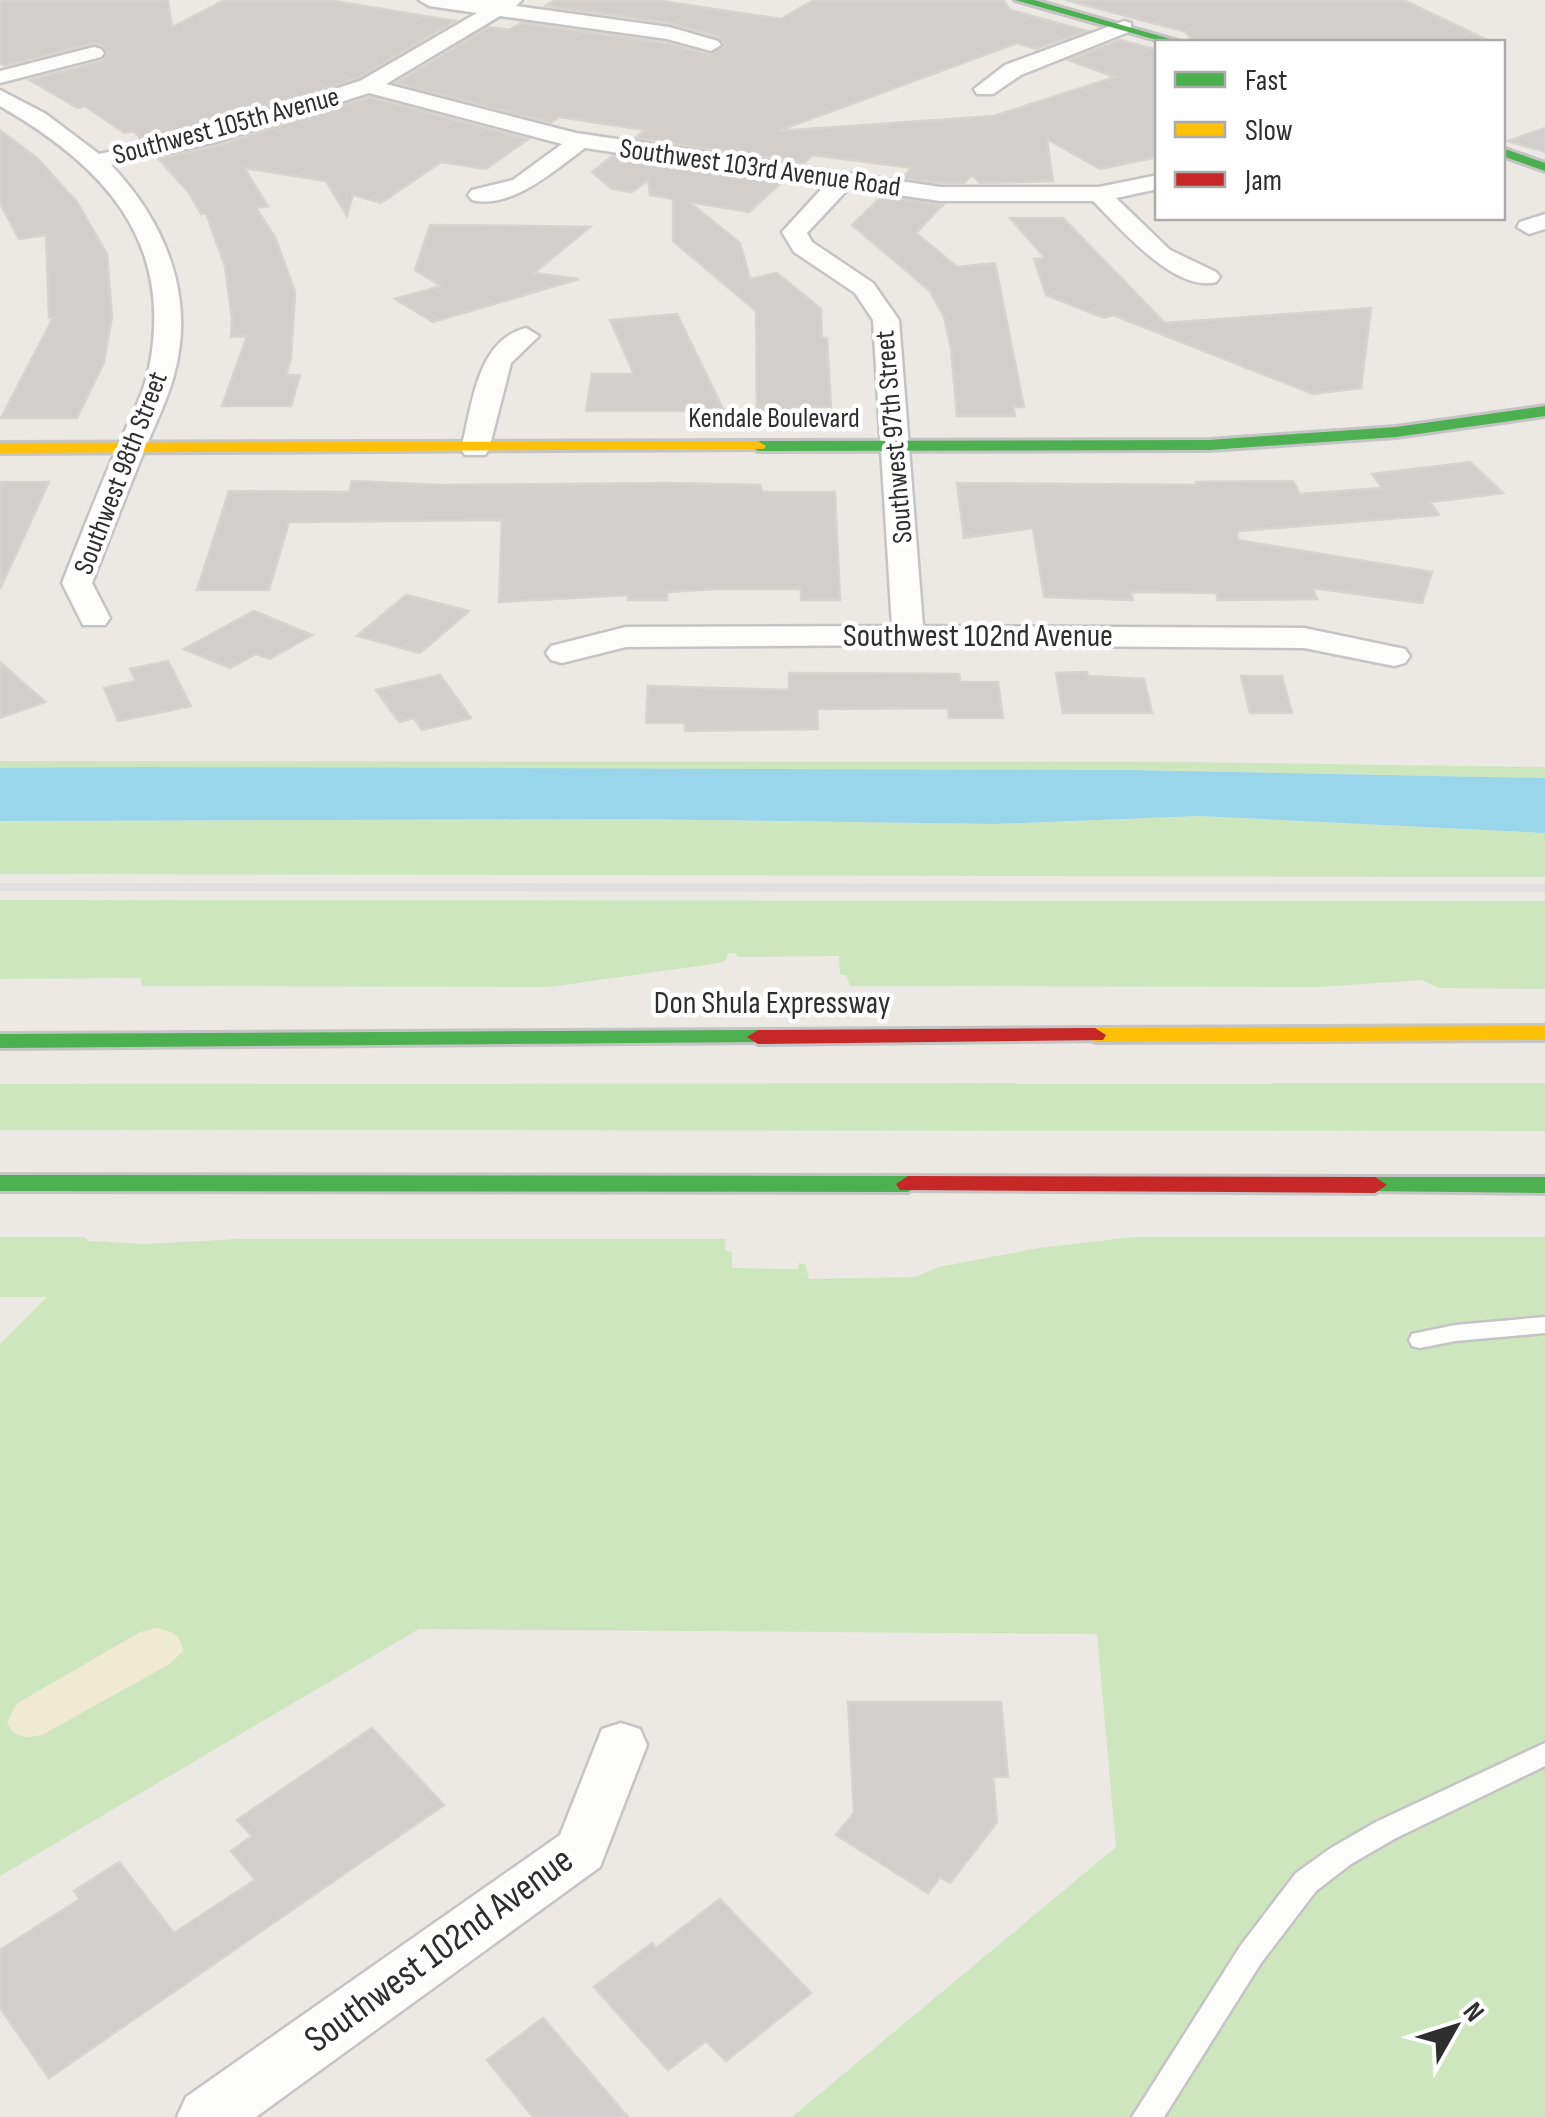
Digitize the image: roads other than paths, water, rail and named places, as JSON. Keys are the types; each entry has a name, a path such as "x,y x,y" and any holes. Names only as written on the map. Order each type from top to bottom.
{"main road":[{"path":"1021,0 1168,40"},
{"path":"1505,153 1545,167"},
{"name":"Kendale Boulevard","path":"0,448 898,448 1291,442 1435,428 1545,411"},
{"path":"0,1033 71,1041"},
{"name":"Don Shula Expressway","path":"0,1041 1545,1033"},
{"path":"0,1182 1545,1185"}],"street":[{"path":"429,0 505,5 669,33 710,45"},
{"name":"Southwest 105th Avenue","path":"96,161 208,136 368,86 505,5"},
{"path":"985,89 1014,70 1124,27"},
{"path":"0,77 94,54"},
{"name":"Southwest 103rd Avenue Road","path":"368,86 580,141 940,194 1099,194 1155,183"},
{"name":"Southwest 98th Street","path":"0,97 54,128 96,161 128,196 158,253 167,291 164,359 77,584 94,618"},
{"path":"480,196 521,184 580,141"},
{"name":"Southwest 97th Street","path":"843,180 794,232 803,247 864,288 886,320 898,448 908,635"},
{"path":"1099,194 1161,255 1207,277"},
{"path":"475,448 498,360 526,336"},
{"name":"Southwest 102nd Avenue","path":"562,653 626,637 908,635 1304,638 1394,656"},
{"name":"Southwest 102nd Avenue","path":"208,2117 581,1850 621,1746"}],"lane":[{"path":"1420,1340 1545,1324"},
{"path":"1147,2117 1262,1939 1306,1882 1386,1830 1545,1754"}],"water":[{"path":"0,768 1133,770 1545,778 1545,833 1199,816 995,824 626,819 0,821"}],"railway":[{"path":"0,887 1545,888"}]}
